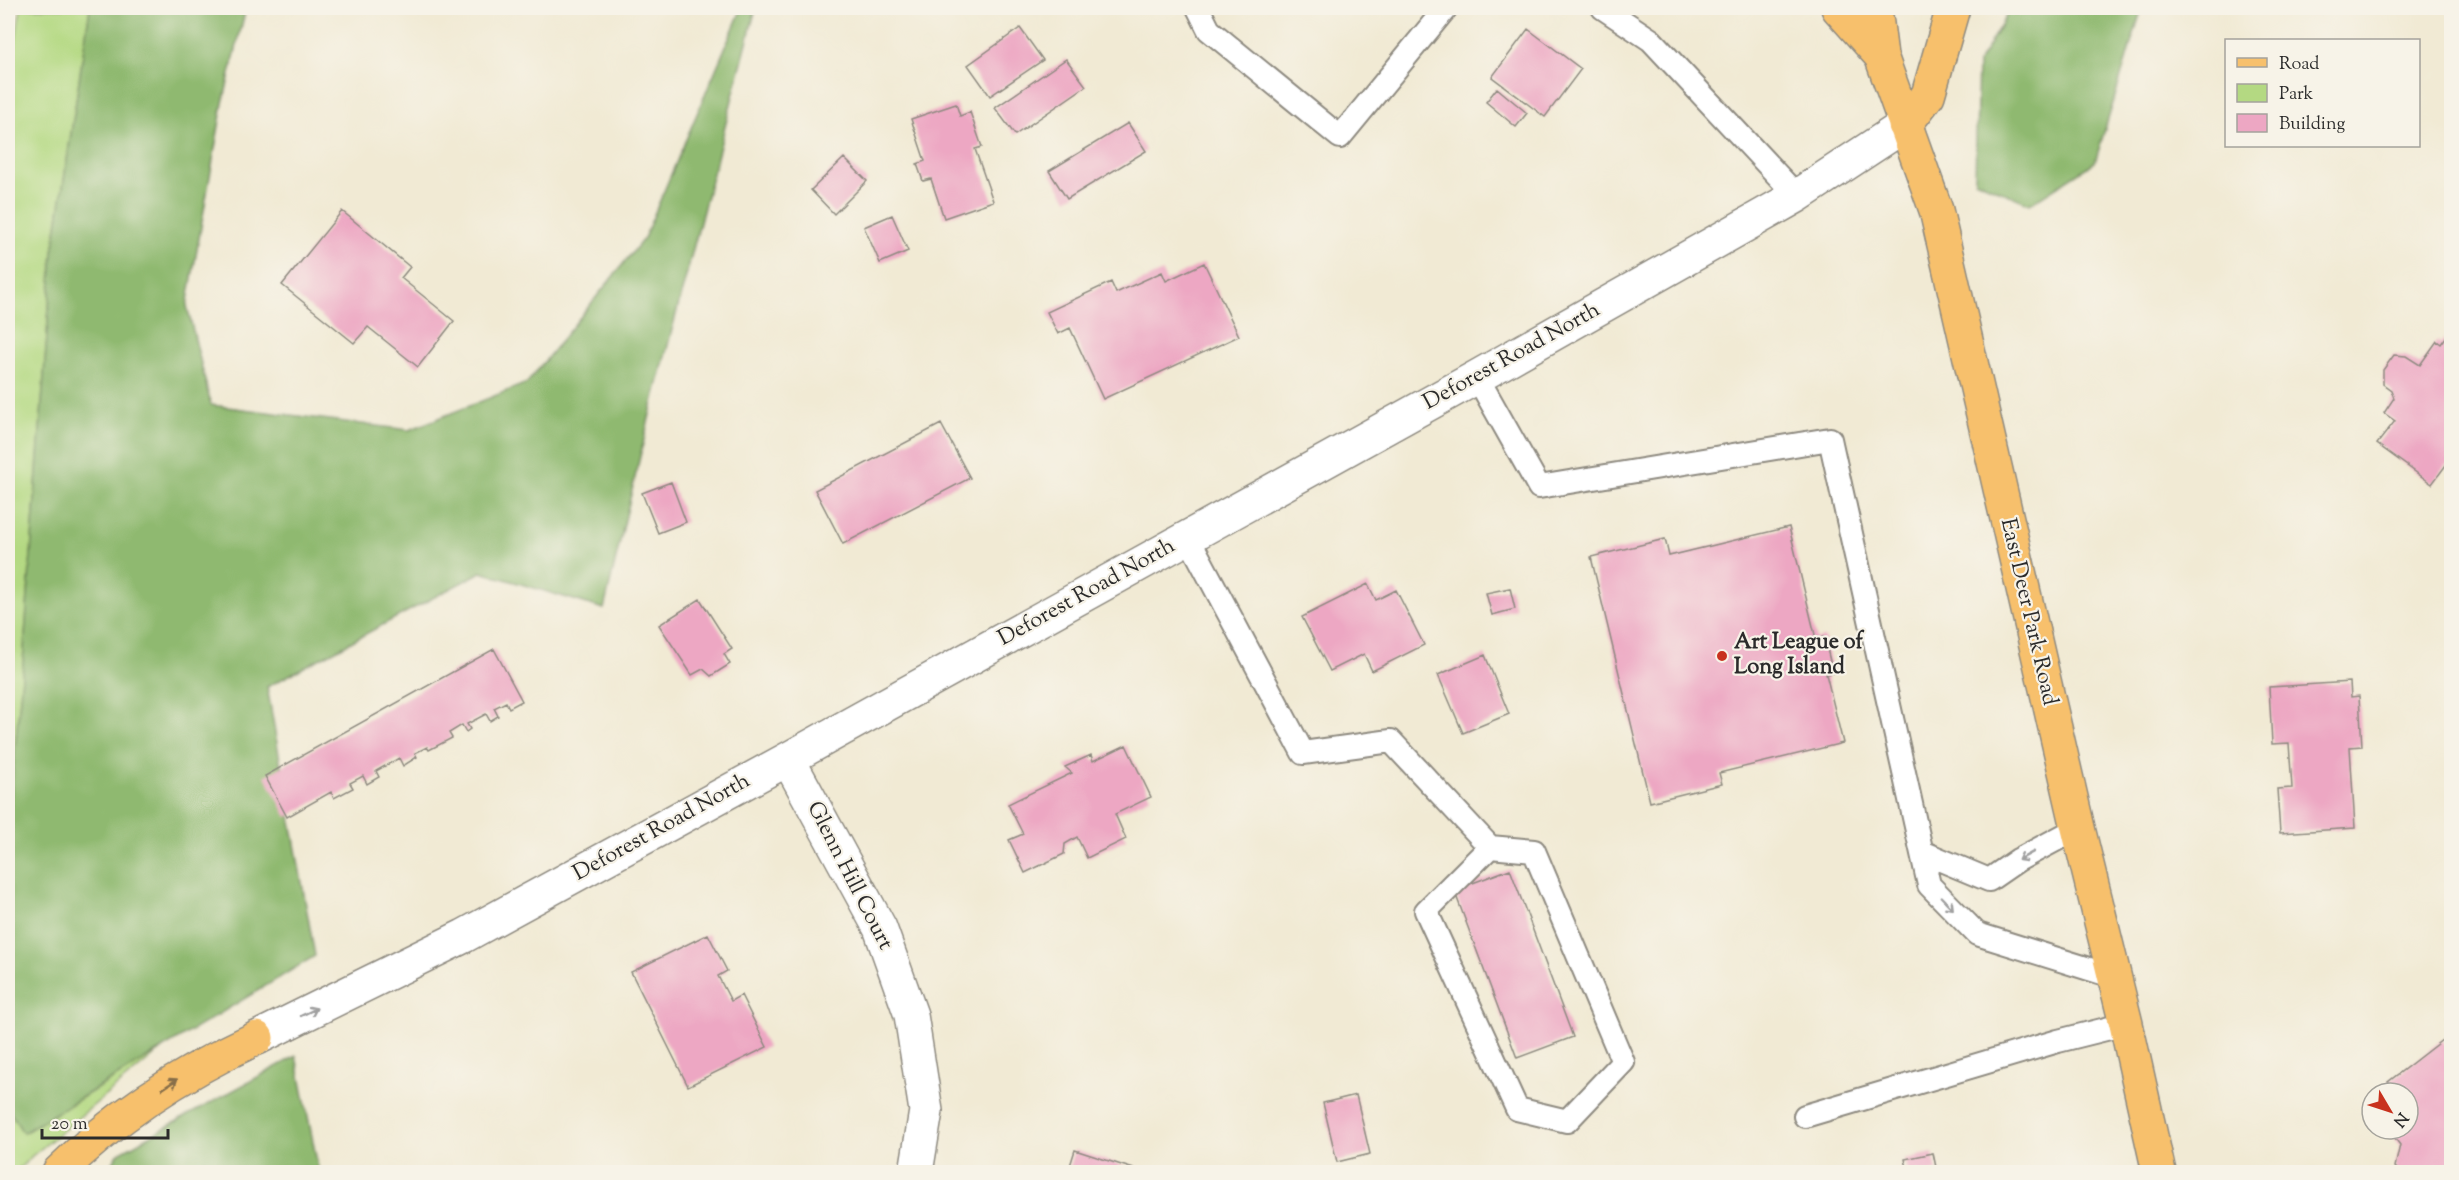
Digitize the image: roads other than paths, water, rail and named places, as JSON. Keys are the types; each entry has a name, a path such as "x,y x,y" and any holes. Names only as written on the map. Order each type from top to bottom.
{"main road":[{"name":"East Deer Park Road","path":"1838,8 1881,56"},
{"name":"East Deer Park Road","path":"1875,8 1881,56 1936,210 2159,1173"},
{"path":"1905,125 1928,95 1953,8"},
{"path":"59,1173 105,1131 178,1078 256,1038"}],"street":[{"name":"Deforest Road North","path":"256,1038 464,936 788,759 1477,377 1797,196 1905,125"},
{"name":"Glenn Hill Court","path":"788,759 880,928 911,1015 926,1111 916,1173"}],"lane":[{"path":"1198,8 1209,30 1340,137 1446,8"},
{"path":"1603,8 1651,40 1797,196"},
{"path":"1477,377 1539,487 1830,439 1929,885 1977,934 2115,977"},
{"path":"1188,537 1303,753 1391,741 1490,846 1534,851 1623,1062 1567,1120 1517,1109 1426,911 1490,846"},
{"path":"1922,852 1989,880 2018,860 2078,828"},
{"path":"1805,1116 2058,1041 2126,1024"}],"place":[{"name":"Art League of Long Island","path":"1722,656"}]}
